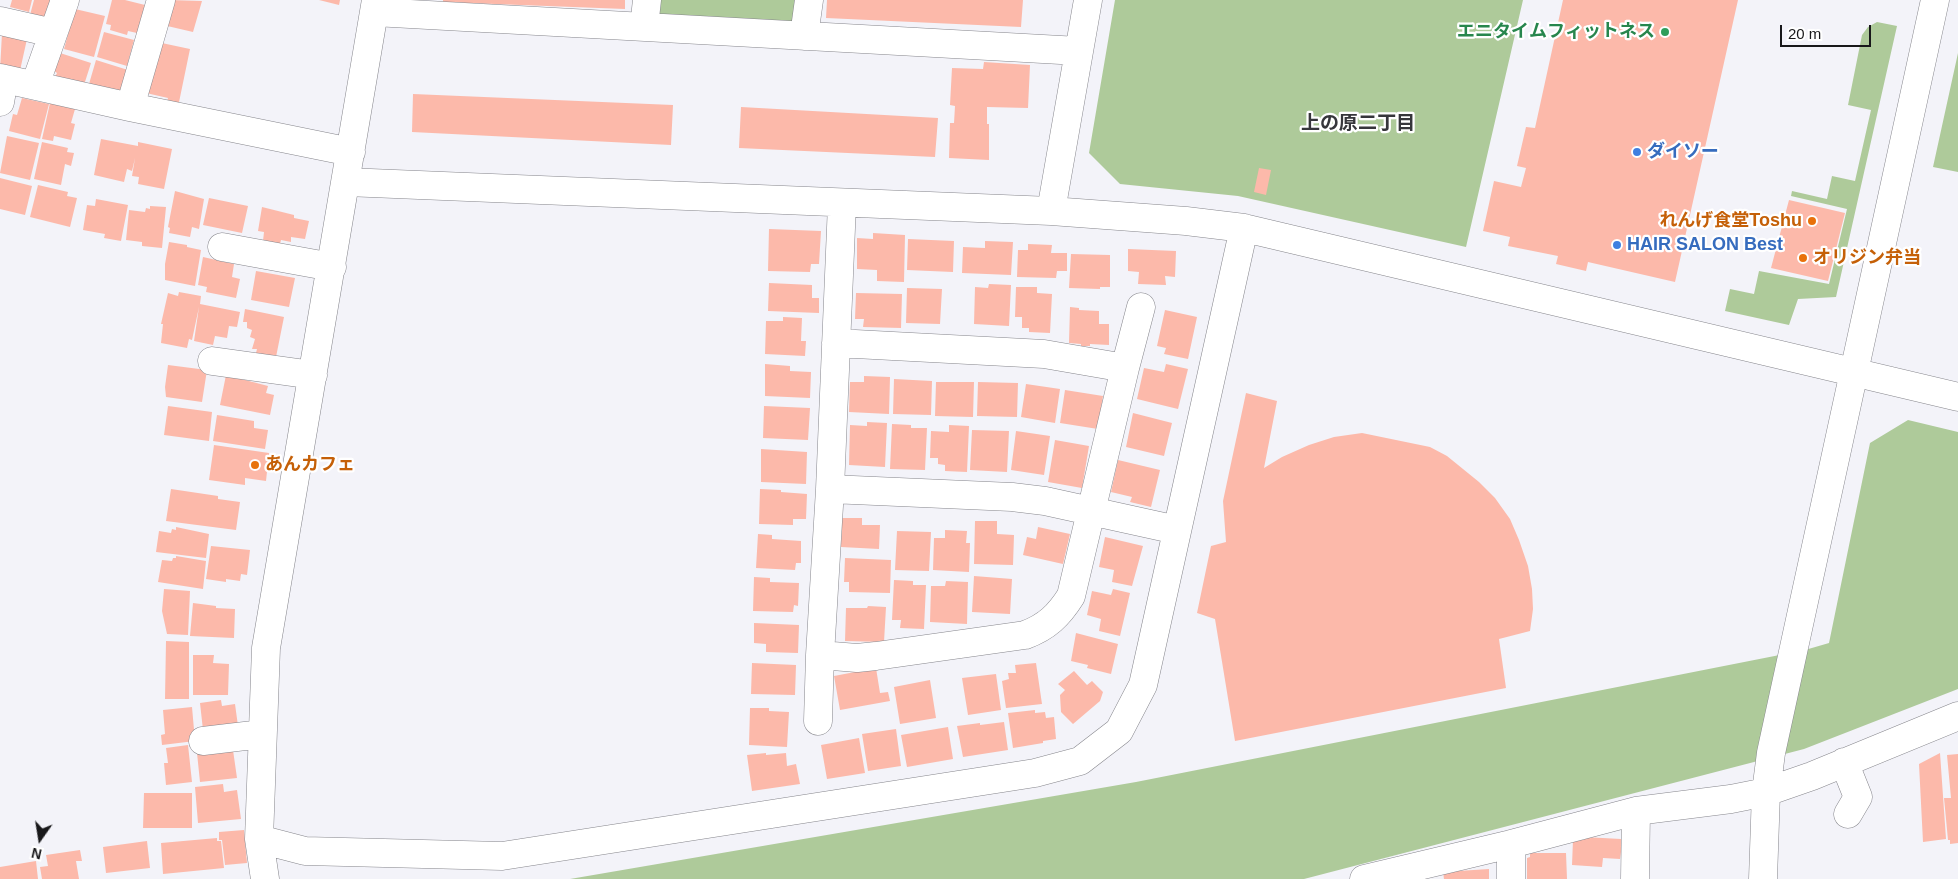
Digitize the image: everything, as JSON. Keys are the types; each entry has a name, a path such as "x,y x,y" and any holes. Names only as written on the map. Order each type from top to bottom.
{"street":[{"path":"35,85 65,0"},
{"path":"130,107 161,0"},
{"path":"644,27 647,0"},
{"path":"804,36 809,0"},
{"path":"1051,212 1088,0"},
{"path":"1763,879 1766,792 1771,752 1935,0"},
{"path":"265,879 258,839 266,648 375,6 644,27 1079,51"},
{"path":"0,21 53,33"},
{"path":"2,86 35,85 130,107 351,152"},
{"path":"346,182 1051,212 1186,221 1244,228 1958,397"},
{"path":"818,721 842,204"},
{"path":"258,839 305,850 502,856 1026,775 1080,761 1119,731 1143,685 1244,228"},
{"path":"222,247 332,267"},
{"path":"820,656 857,658 1025,635 1039,630 1056,616 1071,596 1141,307"},
{"path":"836,343 1044,354 1125,368"},
{"path":"212,361 313,375"},
{"path":"830,489 1012,497 1045,501 1177,530"},
{"path":"1364,879 1511,844 1636,811 1731,799 1766,792 1958,716"},
{"path":"203,741 262,734"},
{"path":"1844,762 1858,797 1848,814"},
{"path":"1636,811 1636,879"},
{"path":"1511,844 1511,879"}],"green space":[{"path":"653,0 800,0 795,28 651,20"},
{"path":"1115,0 1523,0 1466,247 1238,196 1120,184 1089,153"},
{"path":"1877,22 1897,26 1836,297 1798,299 1789,325 1725,311 1730,289 1754,294 1759,271 1829,284 1847,209 1791,196 1792,191 1827,199 1832,176 1855,181 1871,110 1848,105 1862,35 1868,27"},
{"path":"1958,53 1958,172 1933,167"},
{"path":"1908,420 1958,432 1958,689 1804,749 1304,879 570,879 1136,782 1805,650 1829,643 1870,443"}],"building":[{"path":"12,0 32,0 29,12 10,7"},
{"path":"34,0 52,0 45,19 30,15"},
{"path":"112,0 125,0 145,5 137,33 128,31 127,35 110,30 111,25 106,24"},
{"path":"169,0 202,1 193,32 163,25"},
{"path":"319,0 340,0 339,5"},
{"path":"443,0 625,0 625,9 443,2"},
{"path":"827,0 1023,0 1021,27 826,18"},
{"path":"1563,0 1738,0 1675,282 1588,262 1586,271 1556,264 1558,256 1508,246 1510,237 1483,231 1494,181 1521,187 1526,168 1517,166 1526,127 1535,128"},
{"path":"75,9 105,16 94,57 64,49"},
{"path":"104,32 134,40 127,66 97,57"},
{"path":"2,33 27,39 19,75 0,70"},
{"path":"157,42 190,49 178,107 166,104 168,98 146,93"},
{"path":"60,53 91,63 84,85 54,79 57,73 54,71"},
{"path":"96,60 128,70 121,94 89,84"},
{"path":"984,62 1030,65 1028,108 987,107 989,160 949,158 950,123 954,123 955,106 950,105 952,68 983,69"},
{"path":"413,94 673,105 671,145 412,132"},
{"path":"22,98 49,104 40,139 9,131 13,114 17,115"},
{"path":"50,103 75,109 71,123 75,124 71,140 54,136 53,141 42,139"},
{"path":"741,107 938,118 935,157 739,148"},
{"path":"7,136 39,143 30,180 0,173"},
{"path":"101,139 138,146 138,142 172,149 164,189 138,184 139,177 132,176 135,158 132,171 127,169 124,182 94,175"},
{"path":"42,142 68,148 67,152 74,153 71,166 65,164 61,185 34,179"},
{"path":"1259,168 1271,170 1266,195 1254,192"},
{"path":"0,178 32,186 25,215 0,209"},
{"path":"38,185 68,192 67,196 77,198 70,227 30,217"},
{"path":"175,191 204,199 199,229 192,227 190,237 169,233 170,228 168,227"},
{"path":"209,198 248,206 242,233 203,225"},
{"path":"96,199 128,205 121,241 104,238 105,234 83,230 87,205 95,206"},
{"path":"1789,200 1845,213 1828,281 1771,268"},
{"path":"150,206 166,207 162,248 142,246 142,242 126,240 129,210 145,212 146,208 150,209"},
{"path":"262,207 309,221 305,239 291,237 291,242 281,240 280,244 263,241 264,232 258,231"},
{"path":"769,229 821,231 819,264 811,264 810,272 768,271"},
{"path":"873,233 905,235 904,282 877,281 877,270 857,269 857,238 873,239"},
{"path":"908,239 954,241 953,272 907,270"},
{"path":"985,241 1013,242 1011,275 962,273 963,247 985,248"},
{"path":"169,242 201,250 195,286 165,280 165,264"},
{"path":"1028,244 1052,245 1051,253 1067,253 1067,271 1057,271 1056,278 1017,277 1018,250 1028,250"},
{"path":"1128,249 1176,251 1175,277 1165,276 1166,285 1138,284 1139,272 1128,271"},
{"path":"1071,254 1110,255 1110,287 1100,287 1100,289 1069,288"},
{"path":"203,257 234,264 232,277 240,279 236,298 206,292 207,287 198,285"},
{"path":"256,271 295,278 289,307 251,300"},
{"path":"769,283 812,285 812,298 819,298 819,313 768,311"},
{"path":"989,284 1011,285 1009,326 974,324 975,287 988,288"},
{"path":"1016,287 1037,287 1037,293 1052,294 1050,333 1029,332 1029,328 1022,328 1022,317 1015,317"},
{"path":"907,288 942,289 940,324 906,323"},
{"path":"179,292 201,296 200,304 240,312 237,327 229,326 227,338 215,336 213,345 194,341 199,307 192,340 189,339 187,348 161,343 163,324 161,324 168,293 178,296"},
{"path":"856,293 902,294 901,328 863,327 864,319 855,319"},
{"path":"1070,307 1079,308 1079,310 1099,311 1099,324 1109,324 1109,345 1090,344 1090,346 1081,346 1081,344 1069,343"},
{"path":"245,309 284,317 276,357 256,353 257,349 252,349 255,339 250,337 252,330 247,328 247,322 243,322"},
{"path":"1165,310 1197,317 1188,359 1164,354 1166,348 1157,346"},
{"path":"783,317 802,318 801,341 806,341 805,356 765,354 766,321 783,321"},
{"path":"765,364 790,366 790,371 811,372 810,398 765,396"},
{"path":"1166,364 1188,369 1178,409 1137,399 1144,368 1164,372"},
{"path":"168,365 207,370 202,402 166,397 165,387"},
{"path":"226,375 268,386 266,393 274,395 270,415 220,405"},
{"path":"864,376 890,377 889,414 849,412 850,382 864,382"},
{"path":"894,379 932,381 931,415 893,414"},
{"path":"936,382 974,382 973,417 935,416"},
{"path":"978,382 1018,383 1017,417 977,416"},
{"path":"1026,384 1060,389 1055,423 1021,417"},
{"path":"1065,390 1103,396 1098,429 1060,423"},
{"path":"1246,393 1277,401 1264,468 1282,457 1309,445 1334,437 1362,433 1430,447 1447,456 1479,482 1495,498 1510,519 1519,540 1528,566 1532,589 1533,609 1530,631 1499,639 1506,688 1235,741 1215,619 1197,613 1211,546 1226,542 1223,501"},
{"path":"168,406 212,412 209,441 164,435"},
{"path":"764,406 810,408 808,440 763,438"},
{"path":"1133,413 1172,423 1164,456 1126,447"},
{"path":"217,415 254,421 254,428 268,430 265,449 213,441"},
{"path":"867,422 887,423 885,467 849,465 850,425 867,426"},
{"path":"892,424 911,425 911,428 927,428 925,470 890,469"},
{"path":"949,425 969,426 967,472 945,471 945,465 938,464 938,458 930,458 931,431 949,432"},
{"path":"972,430 1009,431 1007,472 970,470"},
{"path":"1016,431 1050,436 1044,475 1011,470"},
{"path":"1055,440 1089,446 1082,488 1048,482"},
{"path":"214,445 269,453 266,481 245,478 245,485 209,480"},
{"path":"761,449 807,452 806,484 761,482"},
{"path":"1118,460 1160,470 1151,507 1130,502 1132,497 1111,492"},
{"path":"171,489 218,496 218,499 240,502 236,530 166,521"},
{"path":"760,489 807,494 806,519 793,519 793,525 759,524"},
{"path":"842,518 862,518 862,525 880,525 879,549 841,547"},
{"path":"975,521 997,521 997,534 1014,535 1013,565 974,564"},
{"path":"176,527 209,534 206,558 156,552 159,531 171,533 172,529 176,530"},
{"path":"1038,527 1070,534 1063,564 1023,555 1027,537 1036,539"},
{"path":"945,530 967,531 966,543 970,543 969,572 933,570 934,538 945,538"},
{"path":"897,531 931,532 929,571 895,570"},
{"path":"758,534 772,535 772,539 801,541 801,563 796,563 795,570 756,568"},
{"path":"1105,537 1143,546 1132,586 1112,582 1114,570 1099,567"},
{"path":"211,546 250,550 247,575 241,574 240,581 226,579 226,582 206,579"},
{"path":"176,556 206,561 203,589 158,582 162,560 172,561"},
{"path":"845,558 891,560 890,593 849,592 849,582 844,582"},
{"path":"974,576 1012,579 1010,614 972,612"},
{"path":"754,577 770,578 770,582 799,583 798,606 794,605 793,612 753,611"},
{"path":"894,580 913,581 913,585 926,585 924,629 900,628 901,620 892,620"},
{"path":"946,581 968,582 967,624 930,622 931,586 945,586"},
{"path":"164,589 190,591 188,635 167,634 162,611"},
{"path":"1113,589 1130,593 1120,636 1099,631 1101,619 1087,615 1092,591 1111,595"},
{"path":"193,603 216,606 216,608 235,609 234,638 190,636"},
{"path":"868,606 886,607 884,642 845,641 846,608 867,608"},
{"path":"754,623 799,625 798,653 766,652 766,644 754,643"},
{"path":"1076,633 1118,644 1111,674 1087,668 1088,665 1071,661"},
{"path":"166,641 189,642 189,699 165,699"},
{"path":"193,655 214,655 213,663 229,664 228,695 193,695"},
{"path":"752,663 796,665 795,695 751,694"},
{"path":"1036,663 1042,704 1006,708 1002,681 1009,679 1008,673 1016,673 1015,665"},
{"path":"876,668 880,693 888,692 890,701 840,710 834,676"},
{"path":"1074,671 1087,685 1092,681 1103,692 1100,701 1073,724 1061,712 1060,695 1065,690 1058,684"},
{"path":"996,674 1001,710 968,715 962,678"},
{"path":"930,680 936,718 900,724 894,687"},
{"path":"221,700 222,706 235,704 238,726 203,730 200,703"},
{"path":"192,707 195,741 162,745 161,735 165,734 163,710"},
{"path":"750,708 769,708 769,711 789,712 787,747 749,745"},
{"path":"1035,710 1035,713 1045,712 1046,718 1054,717 1056,739 1013,748 1008,713"},
{"path":"1004,722 1008,750 963,757 957,726"},
{"path":"948,727 953,759 907,767 901,735"},
{"path":"896,729 901,766 868,771 862,734"},
{"path":"859,738 865,773 827,779 821,745"},
{"path":"188,745 192,782 166,785 164,763 168,763 166,748"},
{"path":"233,750 237,778 200,782 197,753"},
{"path":"766,753 766,755 786,753 787,766 796,764 800,784 752,791 747,755"},
{"path":"1940,753 1946,839 1923,842 1919,764"},
{"path":"1958,754 1958,843 1950,844 1944,798 1951,798 1947,755"},
{"path":"223,784 224,792 237,790 241,819 198,823 195,787"},
{"path":"144,793 192,793 192,828 143,828"},
{"path":"244,830 247,863 225,865 222,840 219,840 219,832"},
{"path":"1584,837 1621,839 1621,845 1624,845 1624,853 1621,852 1620,859 1603,858 1602,867 1572,865 1573,840 1584,840"},
{"path":"217,838 217,841 221,841 224,868 163,874 161,843"},
{"path":"147,841 150,868 106,873 103,847"},
{"path":"80,850 82,861 76,861 79,879 42,879 40,867 48,866 46,855"},
{"path":"1530,853 1566,853 1567,879 1527,879 1527,858 1530,857"},
{"path":"36,861 38,879 0,879 0,867"},
{"path":"1489,869 1489,879 1444,879 1443,872"}],"place":[{"name":"エニタイムフィットネス","path":"1665,32"},
{"name":"ダイソー","path":"1637,152"},
{"name":"れんげ食堂Toshu","path":"1812,221"},
{"name":"HAIR SALON Best","path":"1617,245"},
{"name":"オリジン弁当","path":"1803,258"},
{"name":"あんカフェ","path":"255,465"}],"district":[{"name":"上の原二丁目","path":"1358,124"}]}
